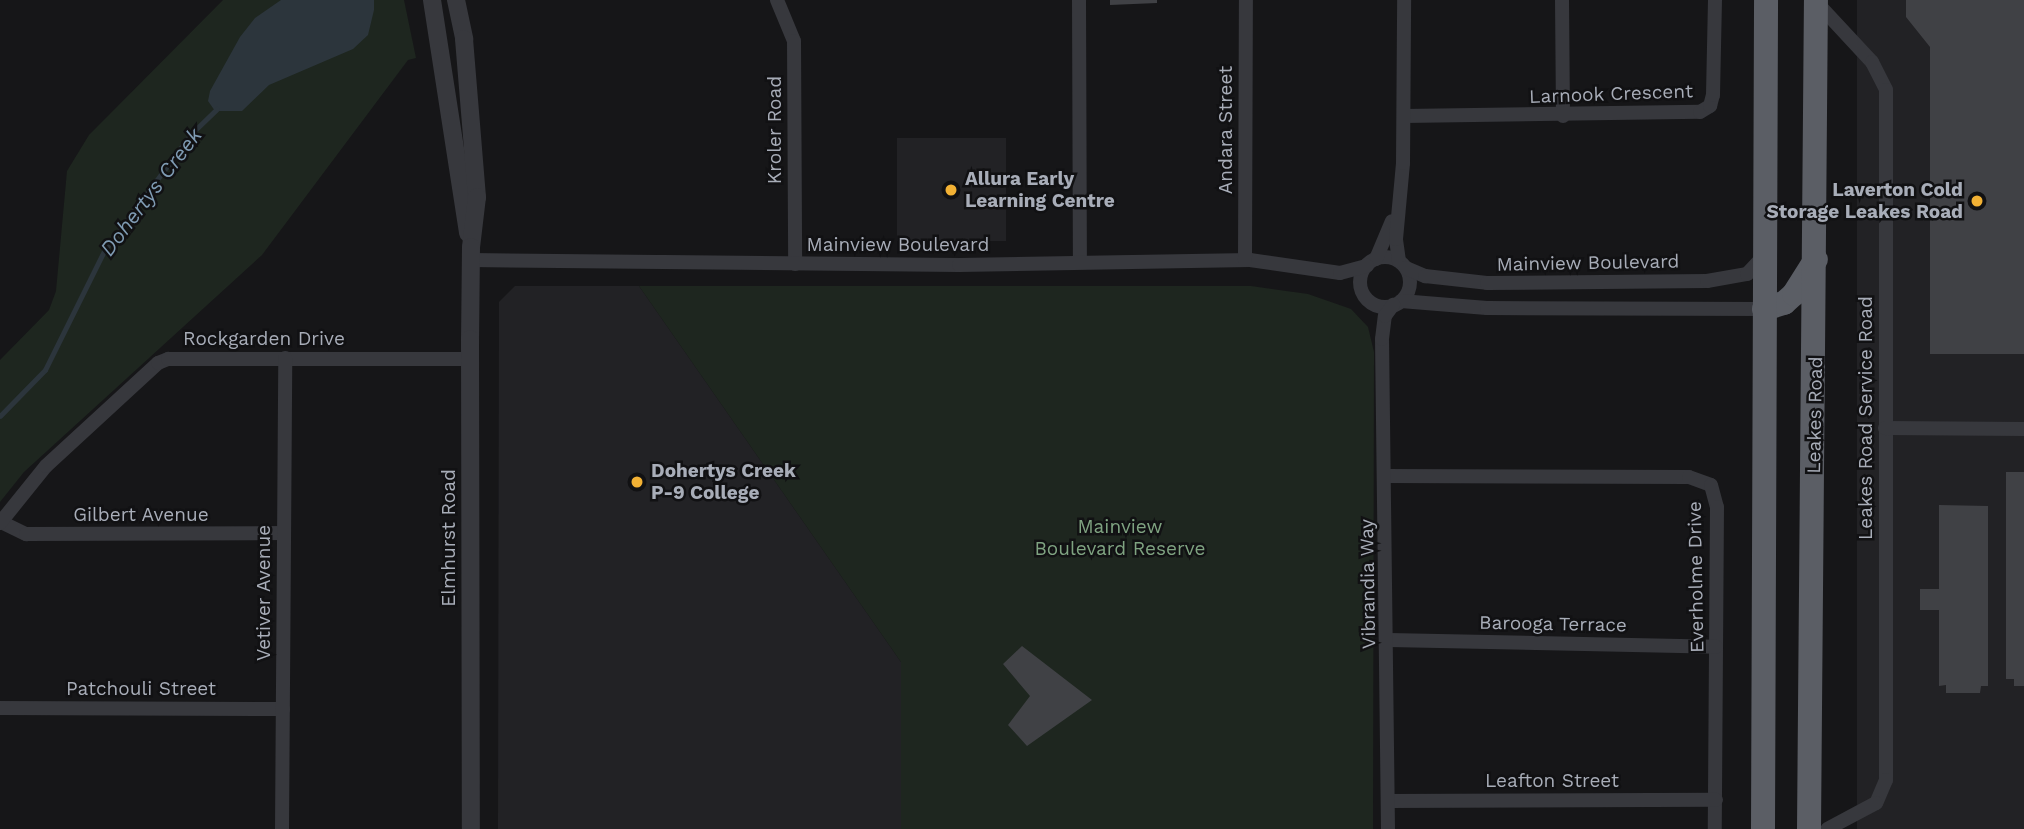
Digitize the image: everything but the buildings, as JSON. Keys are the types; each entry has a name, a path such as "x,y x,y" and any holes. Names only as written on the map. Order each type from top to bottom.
{"highway":[{"path":"1763,829 1766,0"},
{"name":"Leakes Road","path":"1809,829 1817,256 1816,0"},
{"path":"1764,309 1784,303 1794,294 1817,256"}],"street":[{"name":"Elmhurst Road","path":"432,0 471,253"},
{"name":"Elmhurst Road","path":"456,0 473,117 477,197 471,253 471,829"},
{"name":"Kroler Road","path":"777,0 793,41 795,264"},
{"path":"1079,0 1080,262"},
{"name":"Andara Street","path":"1245,260 1246,0"},
{"path":"1397,303 1409,285 1396,239 1404,116 1404,0"},
{"path":"1562,0 1563,116"},
{"name":"Larnook Crescent","path":"1404,116 1691,115 1710,106 1715,0"},
{"name":"Leakes Road Service Road","path":"1816,0 1829,20 1872,62 1886,90 1886,780 1876,803 1827,829"},
{"path":"1399,195 1371,262 1361,279 1367,298 1397,303 1487,308 1764,309"},
{"name":"Mainview Boulevard","path":"471,253 795,264 1245,260 1340,273 1371,262"},
{"name":"Mainview Boulevard","path":"1402,265 1425,276 1474,282 1707,281 1747,274 1764,256"},
{"path":"1371,262 1402,265"},
{"name":"Mainview Boulevard","path":"1325,272 1367,298"},
{"name":"Vibrandia Way","path":"1367,298 1382,339"},
{"name":"Vibrandia Way","path":"1388,829 1389,640 1382,339 1385,316 1397,303"},
{"name":"Rockgarden Drive","path":"0,522 46,466 158,363 184,358 470,359"},
{"name":"Vetiver Avenue","path":"282,829 285,358"},
{"path":"1885,428 2024,429"},
{"name":"Everholme Drive","path":"1385,476 1689,477 1707,482 1717,507 1715,829"},
{"name":"Gilbert Avenue","path":"0,522 26,534 284,533"},
{"name":"Barooga Terrace","path":"1389,640 1716,647"},
{"name":"Patchouli Street","path":"0,708 283,709"},
{"name":"Leafton Street","path":"1388,801 1716,800"}],"shaded area":[{"path":"281,0 374,0 368,35 353,49 269,85 242,111 215,111 208,101 210,91 240,37 255,18"},
{"path":"1857,0 2024,0 2024,829 1857,829"},
{"name":"Allura Early Learning Centre","path":"897,138 1006,138 1006,241 897,241"},
{"name":"Dohertys Creek P-9 College","path":"515,286 639,286 901,662 901,829 498,829 499,302"}],"green space":[{"path":"223,0 404,0 416,58 408,60 262,255 24,472 0,502 0,360 49,310 56,291 67,171 89,135"},
{"name":"Mainview Boulevard Reserve","path":"639,286 1251,286 1308,294 1351,309 1368,327 1374,352 1373,829 901,829 901,662"}],"waterway":[{"name":"Dohertys Creek","path":"0,416 45,370 104,251 190,135 217,109"}],"place":[{"name":"Allura Early Learning Centre","path":"951,190"},
{"name":"Laverton Cold Storage Leakes Road","path":"1977,201"},
{"name":"Dohertys Creek P-9 College","path":"637,482"}]}
